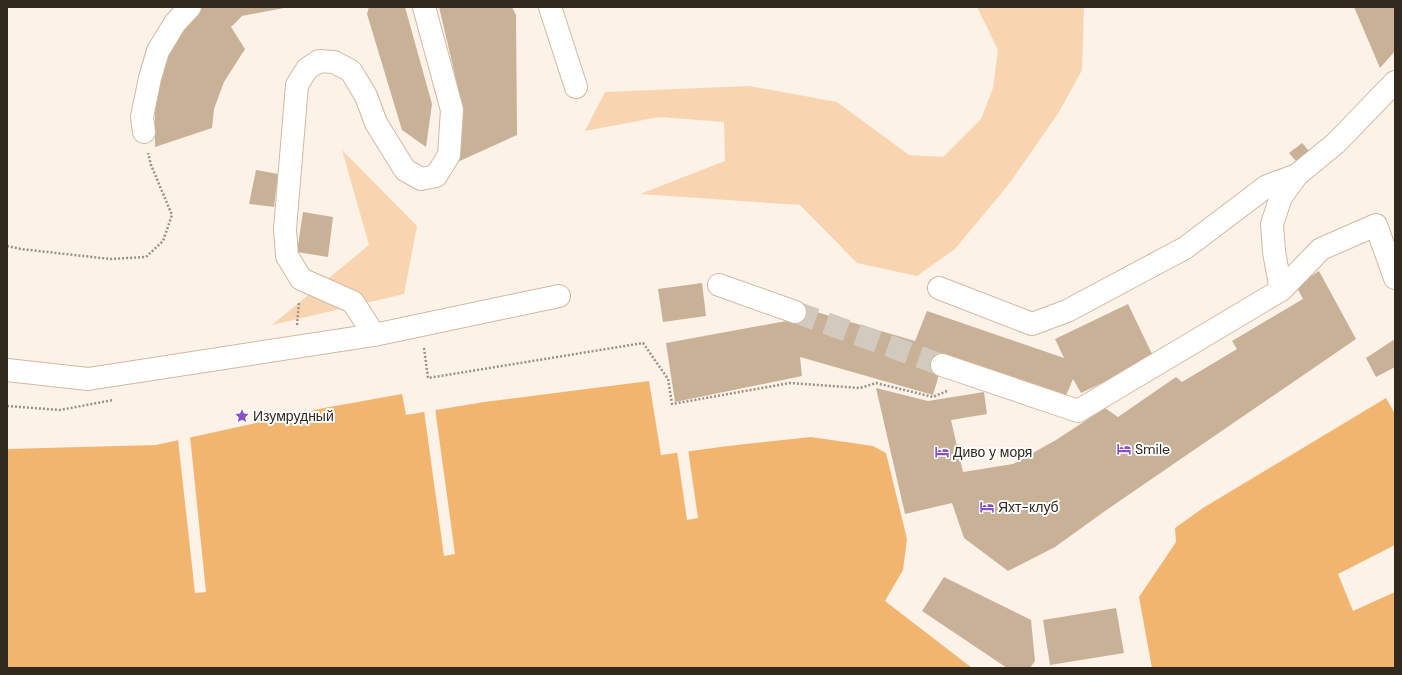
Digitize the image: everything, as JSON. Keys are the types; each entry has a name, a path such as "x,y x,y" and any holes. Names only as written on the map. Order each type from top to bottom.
{"lane":[{"path":"144,132 142,117 150,78 158,51 176,23 190,7"},
{"path":"374,335 353,302 301,279 288,256 285,229 297,85 308,69 319,61 334,62 352,71 366,96 376,123 405,170 421,179 436,176 449,155 452,110 424,7"},
{"path":"550,7 576,87"},
{"path":"1281,290 1274,252 1272,224 1281,197 1297,175 1336,143 1395,82"},
{"path":"939,288 1032,324 1067,311 1185,248 1267,186 1297,175"},
{"path":"942,365 1078,411 1281,290 1321,249 1376,225 1395,278"},
{"path":"719,285 794,312"},
{"path":"7,370 88,379 374,335 559,296"}],"path":[{"path":"7,246 110,260 146,257 163,241 172,215 151,165 144,132"},
{"path":"295,347 301,279"},
{"path":"423,344 428,378 643,343 668,379 672,404 790,383 860,388 876,383 933,397 979,378"}],"shaded area":[{"path":"977,7 1084,7 1082,70 1059,112 1009,184 955,249 917,276 857,263 800,205 640,194 725,161 724,122 659,117 585,131 605,92 749,86 837,102 909,155 943,157 981,119 993,88 998,50"},
{"path":"342,150 417,226 404,294 272,325 369,245"},
{"path":"649,381 661,455 811,437 873,446 886,453 907,539 903,570 885,601 972,668 7,668 7,449 156,445 324,408 402,394 406,415 484,402"},
{"path":"1386,398 1395,414 1395,545 1338,574 1353,611 1395,592 1395,668 1152,668 1139,597 1176,542 1175,528 1203,508"}],"pier":[{"path":"435,408 455,554 444,556 424,410"},
{"path":"190,436 206,592 195,593 178,439"},
{"path":"688,449 698,518 687,520 677,451"}],"building":[{"path":"201,7 284,8 242,16 231,27 245,49 224,82 214,109 212,128 155,147 155,95 167,58 191,18"},
{"path":"369,7 405,7 432,104 426,147 402,130 367,14"},
{"path":"439,7 512,7 516,15 517,135 453,164 458,88"},
{"path":"1354,7 1395,7 1395,51 1380,68"},
{"path":"1302,143 1309,151 1296,161 1289,153"},
{"path":"256,170 278,174 274,207 249,204"},
{"path":"303,212 333,217 328,257 297,252"},
{"path":"1319,271 1356,339 1055,547 1008,571 964,538 952,503 905,514 876,388 928,401 984,392 987,414 951,420 963,472 1013,464 1056,440 1105,408 1118,417 1176,377 1182,382 1237,349 1232,341 1303,299 1296,286"},
{"path":"702,283 706,316 663,322 658,289"},
{"path":"1128,304 1154,358 1081,393 1073,379 1065,398 944,357 933,395 800,357 802,376 675,402 666,343 792,320 796,306 915,341 927,311 1064,358 1055,339"},
{"path":"1395,339 1395,367 1376,377 1366,358"},
{"path":"944,577 1031,620 1035,661 1030,668 1007,668 922,611"},
{"path":"1116,608 1124,653 1050,665 1043,620"}],"tunnel":[{"path":"795,312 942,365"}],"place":[{"name":"Изумрудный","path":"242,416"},
{"name":"Smile","path":"1124,449"},
{"name":"Диво у моря","path":"942,452"},
{"name":"Яхт-клуб","path":"987,507"}]}
